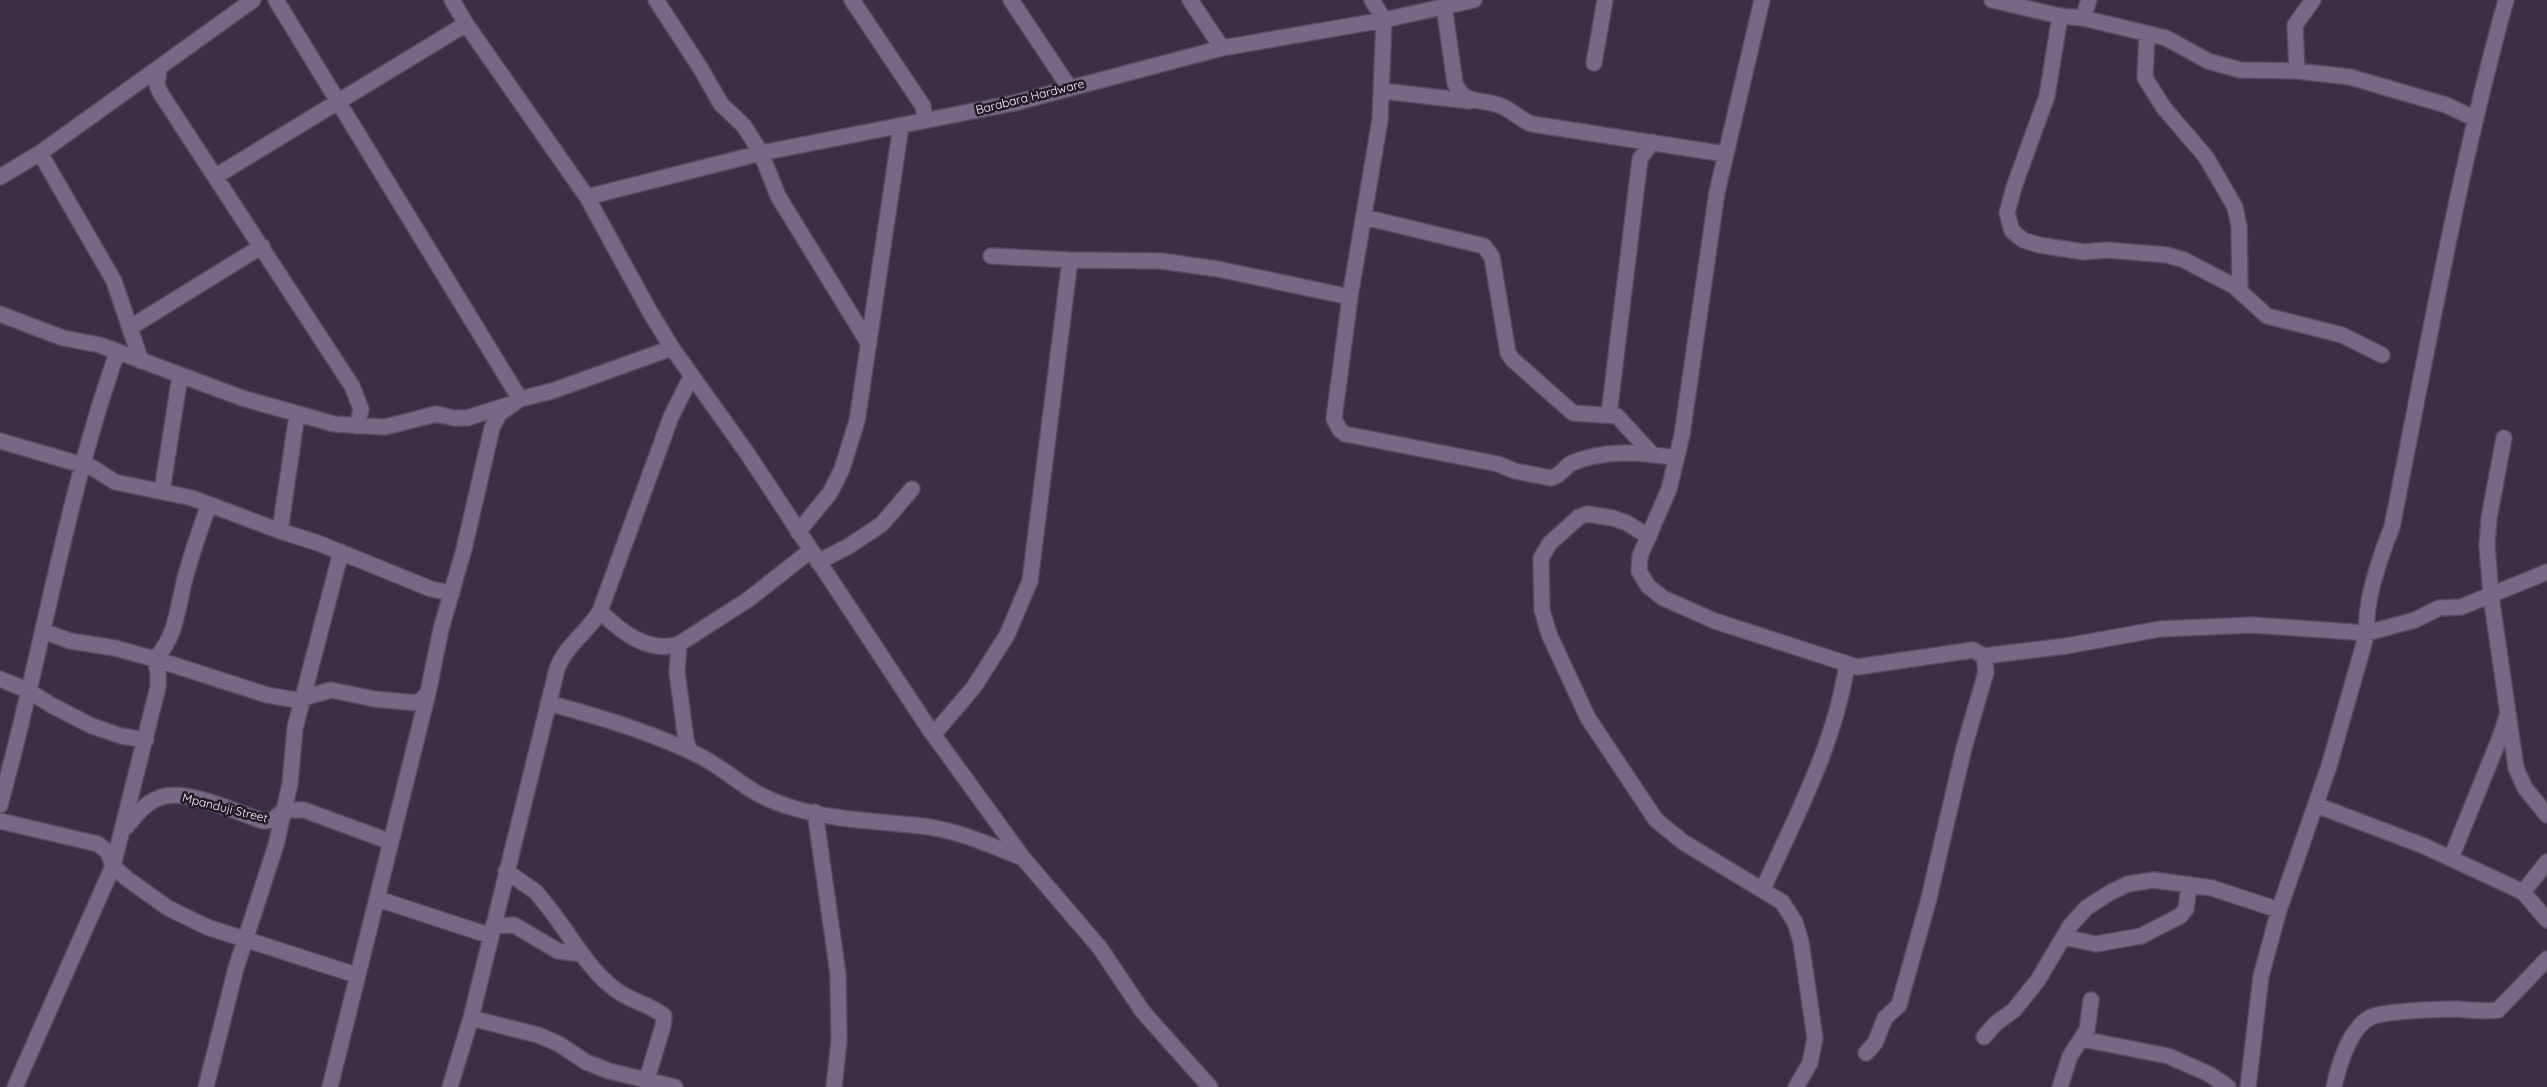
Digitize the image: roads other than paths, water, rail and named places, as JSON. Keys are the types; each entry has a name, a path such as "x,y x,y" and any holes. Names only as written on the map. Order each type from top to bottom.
{"street":[{"path":"0,177 40,153 253,0"},
{"path":"276,0 339,101 459,302 515,402"},
{"path":"452,0 466,24 587,197 650,312 691,377 747,453 934,734 1022,858 1100,948 1143,1012 1210,1087"},
{"path":"656,0 701,69 721,104 744,126 761,153 778,196 869,344"},
{"path":"1011,0 1069,87"},
{"path":"1190,0 1222,48"},
{"path":"1372,0 1384,20 1382,91 1378,136 1350,297 1334,419 1340,430 1344,434 1498,464 1515,472 1551,478 1556,477 1568,465 1588,458 1620,453 1651,453 1676,458"},
{"name":"Barabara Hardware","path":"587,197 761,153 1014,102 1222,48 1384,20 1474,0"},
{"path":"1594,63 1606,0"},
{"path":"1762,0 1725,154 1701,290 1686,412 1676,458 1666,498 1640,556 1639,571 1648,586 1663,598 1715,621 1847,664 1869,667 1973,650 1984,656 2066,646 2160,629 2253,625 2366,633 2415,620 2439,608 2461,607 2547,572"},
{"path":"1992,0 2060,16 2083,18 2147,34 2179,44 2208,61 2240,70 2254,72 2297,71 2350,77 2446,105 2476,119"},
{"path":"2083,18 2089,0"},
{"path":"2297,71 2295,25 2298,18 2313,0"},
{"path":"2248,1087 2261,976 2279,910 2316,804 2366,633 2366,618 2384,547 2392,528 2444,262 2486,71 2506,0"},
{"path":"860,3 923,106 926,114 923,121"},
{"path":"1444,6 1454,83 1458,91 1471,102"},
{"path":"2060,16 2047,96 2014,187 2007,213 2012,231 2023,240 2039,245 2084,252 2107,250 2168,255 2184,260 2240,290 2263,313 2272,318 2342,335 2382,355"},
{"path":"216,176 466,24"},
{"path":"2147,34 2145,78 2164,108 2206,157 2235,207 2239,226 2240,290"},
{"path":"159,69 157,85 161,94 352,386 361,410 357,426"},
{"path":"129,89 151,89 161,94"},
{"path":"1382,91 1501,106 1519,119 1532,124 1725,154"},
{"path":"798,532 830,493 842,469 856,421 901,126"},
{"path":"1610,414 1640,159 1652,142"},
{"path":"40,153 106,264 131,327 141,361"},
{"path":"1364,217 1484,246 1492,257 1508,353 1512,359 1573,413 1610,414 1621,418 1651,453"},
{"path":"131,327 262,246"},
{"path":"991,256 1171,262 1218,269 1350,297"},
{"path":"934,734 974,687 1007,635 1030,581 1070,260"},
{"path":"0,314 63,338 88,341 180,376 297,414 325,422 357,426 385,426 436,414 454,418 467,418 569,385 672,348"},
{"path":"0,805 43,631 53,580 83,465 117,353"},
{"path":"162,491 180,376"},
{"path":"450,1087 471,1018 560,660 600,611 672,417 691,377"},
{"path":"330,1087 356,975 378,899 428,692 441,629 452,593 492,428 499,414 515,402"},
{"path":"280,531 297,414"},
{"path":"2504,438 2489,518 2487,545 2491,596 2501,652 2507,714 2520,778 2547,815"},
{"path":"0,442 83,465 99,471 115,482 162,491 209,505 341,552 431,590 452,593"},
{"path":"600,611 630,637 659,647 679,644 814,556 849,546 882,524 912,489"},
{"path":"155,659 168,643 174,626 189,565 209,505"},
{"path":"1648,537 1624,522 1587,514 1579,517 1550,543 1540,564 1540,602 1549,634 1588,718 1656,820 1683,842 1782,902 1795,922 1800,942 1815,1038 1810,1062 1796,1087"},
{"path":"206,1087 234,976 268,874 290,784 295,728 341,552"},
{"path":"43,631 70,641 115,648 155,659 267,695 296,700 331,690 374,699 418,703 428,692"},
{"path":"679,644 678,672 686,740 690,752"},
{"path":"1866,1053 1875,1043 1885,1018 1899,1005 1928,902 1964,748 1986,672 1984,656"},
{"path":"15,1087 114,866 158,687 155,659"},
{"path":"1763,889 1834,724 1843,693 1847,664"},
{"path":"0,679 29,690 51,705 92,726 121,736 146,740"},
{"path":"548,703 609,720 690,752 708,761 757,794 786,806 815,812 949,831 1022,858"},
{"path":"2451,858 2499,740 2507,714"},
{"name":"Mpanduji Street","path":"123,832 147,804 160,797 189,798 207,801 264,821 273,820 284,810 304,810 391,842"},
{"path":"2316,804 2451,858 2523,892 2547,920"},
{"path":"815,812 838,974 839,1041 834,1087"},
{"path":"0,821 98,844 108,852 114,866 126,878 168,908 207,927 356,975"},
{"path":"2523,892 2547,862"},
{"path":"506,871 529,887 561,921 598,976 624,997 657,1010 664,1016 663,1026 646,1082"},
{"path":"1984,1037 1995,1024 2014,1010 2026,995 2070,926 2086,908 2128,884 2154,880 2212,888 2279,910"},
{"path":"2064,937 2096,944 2142,936 2180,916 2186,909 2189,886"},
{"path":"378,899 492,931 514,925 558,951 582,954"},
{"path":"2334,1087 2346,1046 2354,1033 2371,1018 2428,1010 2498,1010 2547,959"},
{"path":"2060,1087 2070,1056 2087,1030 2091,1000"},
{"path":"471,1018 544,1037 586,1062 646,1082 675,1087"},
{"path":"2082,1039 2174,1058 2209,1074 2228,1087"}]}
